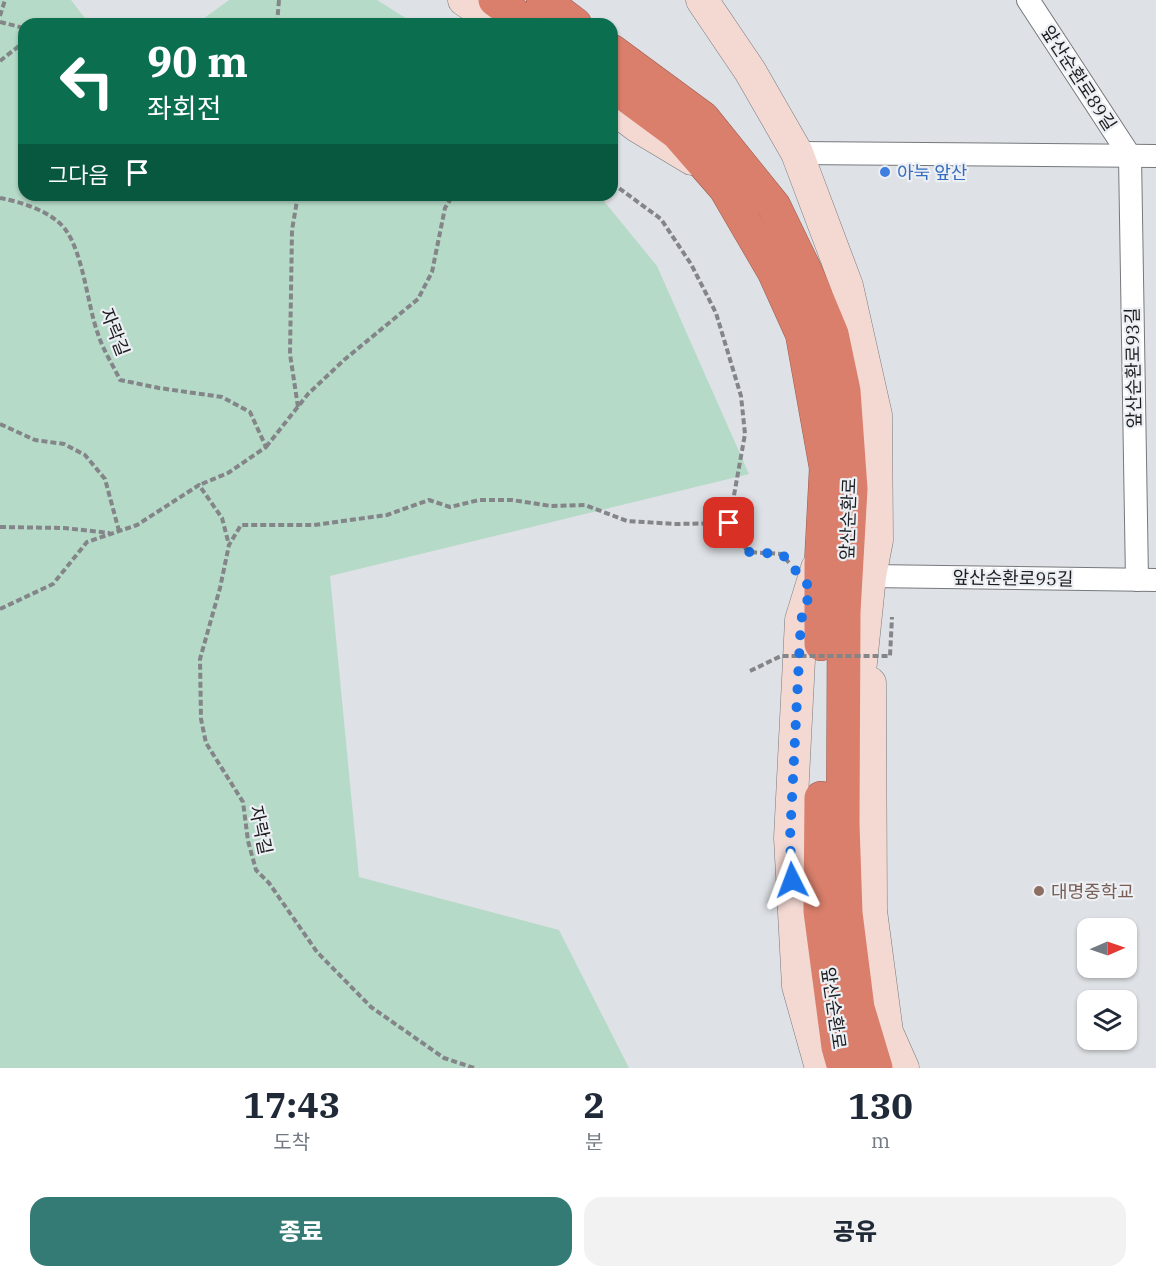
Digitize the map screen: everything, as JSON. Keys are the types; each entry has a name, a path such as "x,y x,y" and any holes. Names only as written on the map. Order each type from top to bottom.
{"highway":[{"path":"495,0 520,18"},
{"path":"543,0 567,18"},
{"name":"앞산순환로","path":"618,55 703,118 774,206 812,284 832,334 844,391 851,489 844,612 843,824 846,913 858,1008 876,1068"},
{"name":"앞산순환로","path":"618,89 677,133 725,188 774,272 802,334 826,468 818,568 820,911 838,1047 844,1068"}],"main road":[{"path":"464,0 492,18"},
{"path":"702,0 750,71 796,153 847,286 876,415 877,540 870,576 843,824"},
{"path":"618,112 637,126 710,170"},
{"path":"818,568 801,620 790,838 798,986 820,1068"},
{"path":"870,576 871,911 887,1032 903,1068"}],"street":[{"name":"앞산순환로89길","path":"1028,0 1130,156"},
{"path":"796,153 1156,156"},
{"name":"앞산순환로93길","path":"1130,156 1147,580"},
{"name":"앞산순환로95길","path":"870,576 1147,580"}],"path":[{"path":"0,16 5,0"},
{"path":"277,18 279,0"},
{"path":"0,22 18,26"},
{"path":"0,61 18,47"},
{"path":"618,187 661,219 691,264 717,313 741,396 745,434 729,523 748,552 782,554 818,568"},
{"name":"자락길","path":"0,198 23,203 42,211 64,228 76,254 98,335 120,380 222,398 250,412 266,447"},
{"path":"297,201 292,230 290,354 298,407"},
{"path":"0,609 53,584 87,542 137,525 199,485 228,473 266,447 308,394 344,360 418,298 432,272 445,208 449,201"},
{"path":"0,424 35,440 64,444 85,455 105,479 119,531"},
{"path":"199,485 222,518 229,545"},
{"path":"229,545 241,525 314,525 387,515 429,500 450,507 479,500 512,500 551,506 585,505 627,521 676,524 729,523"},
{"path":"0,527 64,528 112,534"},
{"name":"자락길","path":"229,545 220,588 200,659 201,719 206,743 243,802 248,841 256,870 269,883 317,952 371,1007 444,1058 474,1068"},
{"path":"750,670 781,656 890,656 892,617"}],"green space":[{"path":"0,0 71,0 86,18 18,18 18,201 604,201 657,266 749,474 330,576 359,877 559,930 629,1068 0,1068"},
{"path":"229,0 377,0 406,18 204,18"}],"place":[{"name":"아눅 앞산","path":"885,172"},
{"name":"대명중학교","path":"1039,891"}],"route":[{"path":"729,523 748,552 782,554 811,589 801,620 790,838 792,880"}]}
